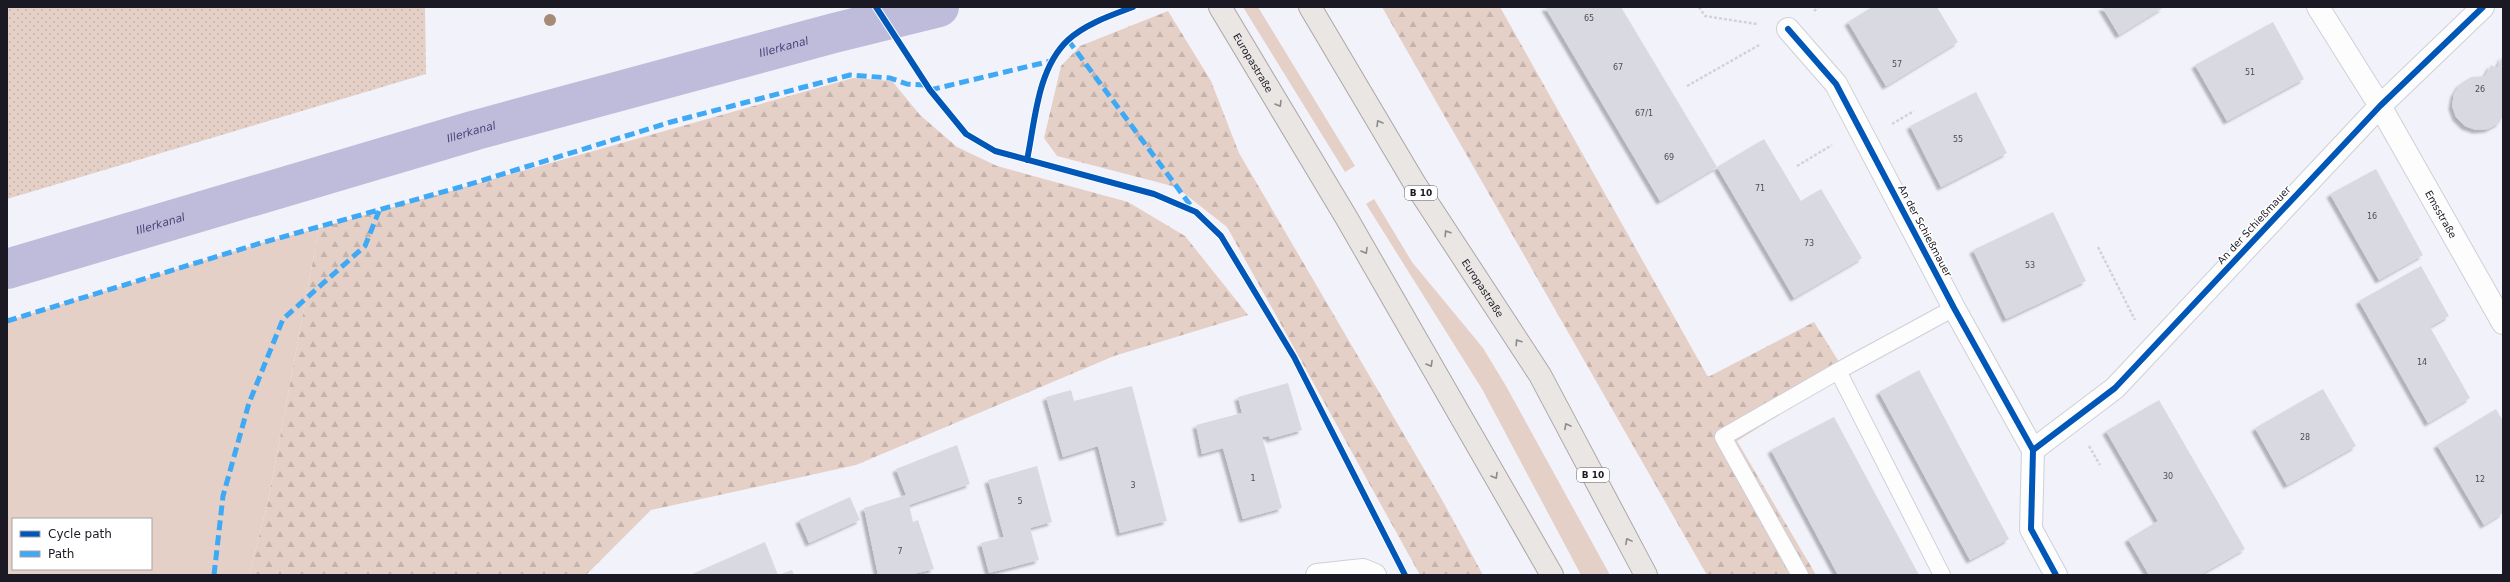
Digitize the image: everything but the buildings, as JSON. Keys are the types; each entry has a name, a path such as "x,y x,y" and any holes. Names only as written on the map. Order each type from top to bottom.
{"main road":[{"name":"Europastraße","path":"1220,7 1238,34 1552,575"},
{"name":"Europastraße","path":"1310,7 1415,184 1540,375 1646,575"}],"street":[{"path":"2318,7 2380,106"},
{"name":"An der Schießmauer","path":"2033,450 2115,388 2380,106 2483,7"},
{"name":"An der Schießmauer","path":"1788,29 1836,84 1954,308 2033,450 2032,529 2056,575"},
{"name":"Emsstraße","path":"2380,106 2503,323"},
{"path":"1317,575 1363,570 1375,575"}],"lane":[{"path":"1800,575 1723,437 1838,371 1954,308"},
{"path":"1838,371 1942,575"}],"path":[{"path":"1699,7 1705,16 1788,29"},
{"path":"1687,86 1788,29"},
{"path":"1797,166 1860,129"},
{"path":"2098,247 2150,351"}],"green space":[{"path":"7,7 425,7 426,74 7,199"},
{"path":"1243,7 1258,7 1355,166 1345,172"},
{"path":"1382,7 1500,7 1708,377 1814,322 1846,373 1737,441 1816,575 1707,575"},
{"path":"1168,11 1211,81 1239,153 1441,498 1483,575 1420,575 1227,227 1176,187 1057,156 1044,138 1061,66 1080,46"},
{"path":"853,78 892,81 920,115 957,147 997,166 1128,202 1185,236 1248,315 1114,356 856,465 651,510 586,575 249,575 268,502 319,228"},
{"path":"1374,199 1412,262 1483,348 1506,386 1610,575 1581,575 1482,389 1366,204"},
{"path":"319,228 268,502 249,575 7,575 7,321 261,243"}],"waterway":[{"name":"Illerkanal","path":"7,269 476,130 834,33 939,7"}],"marked path":[{"path":"1068,40 1194,210"},
{"path":"930,90 1051,61"},
{"path":"7,321 261,243 464,186 671,122 850,75 890,78 907,84 927,85"},
{"path":"214,575 223,496 249,403 283,319 365,246 379,211"}],"cycle path":[{"path":"876,7 930,90 966,134 995,151 1154,194 1196,212 1221,236 1294,357 1405,575"},
{"path":"1027,160 1039,97 1050,66 1058,52 1068,40 1082,29 1099,20 1133,7"},
{"path":"2033,450 2115,388 2380,106 2483,7"},
{"path":"1788,29 1836,84 1954,308 2033,450 2031,529 2056,575"}]}
